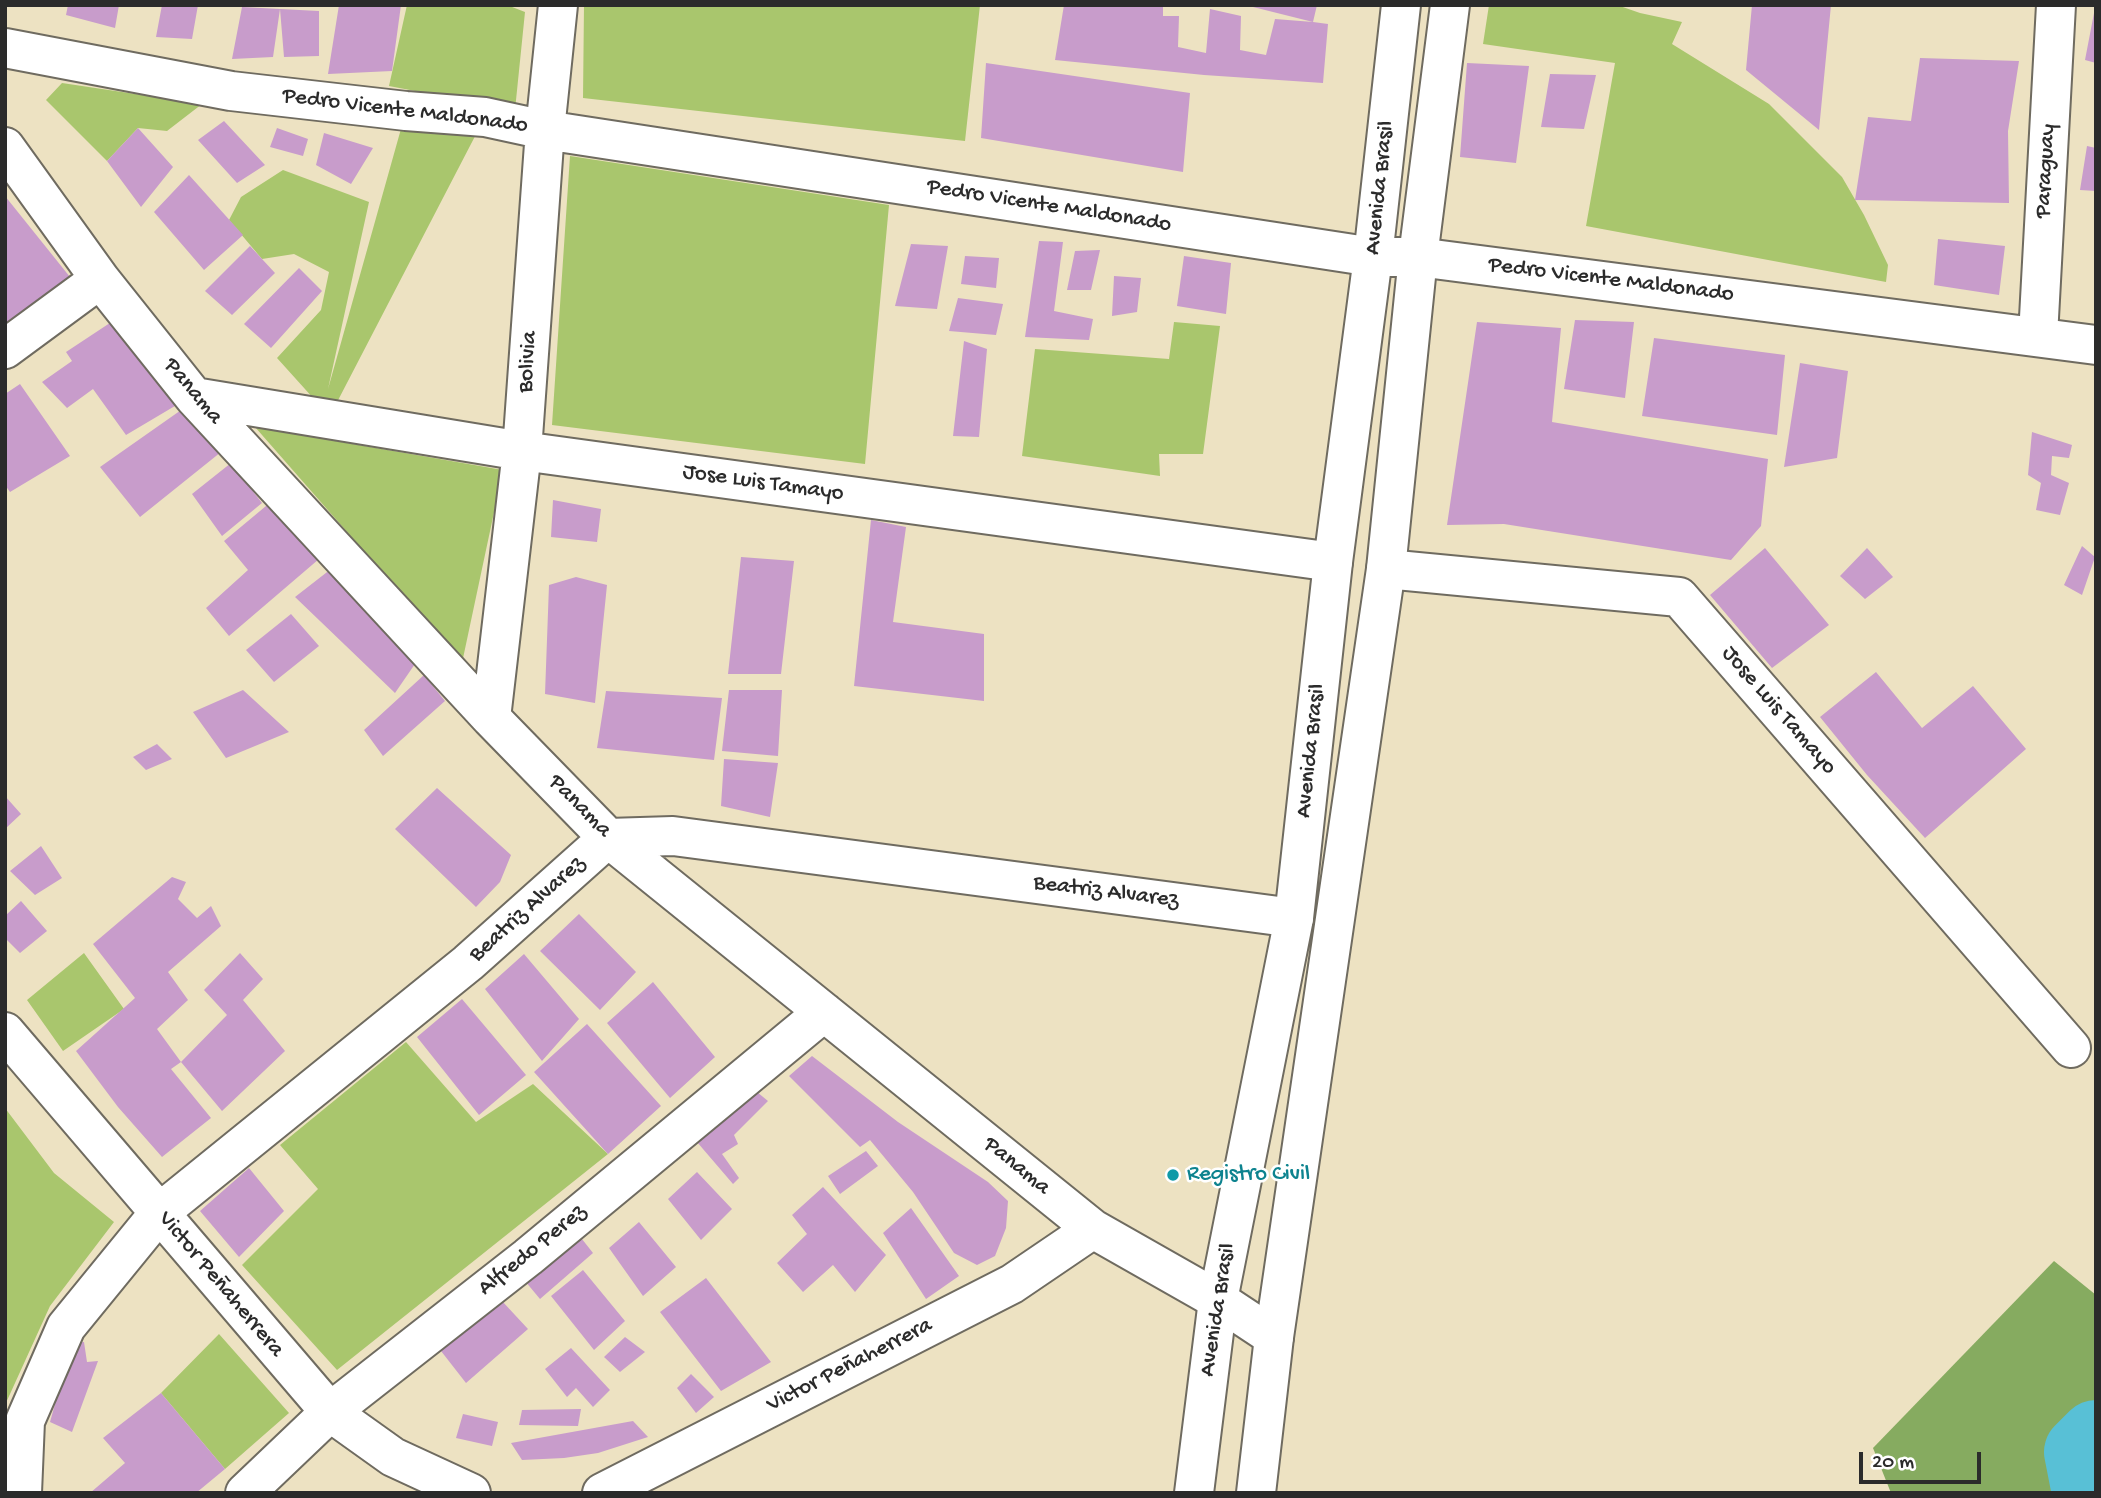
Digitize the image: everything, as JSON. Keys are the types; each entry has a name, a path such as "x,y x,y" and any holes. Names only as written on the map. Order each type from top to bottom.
{"street":[{"name":"Bolivia","path":"491,718 522,451 545,130 558,5"},
{"name":"Avenida Brasil","path":"1194,1493 1218,1300 1294,918 1333,562 1373,257 1401,5"},
{"name":"Avenida Brasil","path":"1256,1493 1274,1337 1386,569 1418,257 1450,5"},
{"name":"Paraguay","path":"2038,336 2056,5"},
{"name":"Pedro Vicente Maldonado","path":"5,48 231,91 405,111 485,117 545,130 1373,257 1418,257 2096,345"},
{"name":"Panama","path":"5,147 100,279 194,397 491,718 608,838 1093,1229 1218,1300 1274,1337"},
{"path":"5,349 100,279"},
{"name":"Jose Luis Tamayo","path":"194,397 522,451 1333,562"},
{"name":"Jose Luis Tamayo","path":"1386,569 1679,597 2071,1048"},
{"name":"Beatriz Alvarez","path":"17,1469 25,1421 66,1327 159,1213 468,963 608,838 673,836 1294,918"},
{"name":"Alfredo Perez","path":"245,1493 330,1412 528,1257 824,1012"},
{"name":"Victor Peñaherrera","path":"5,1032 330,1412 393,1457 471,1493"},
{"name":"Victor Peñaherrera","path":"602,1493 1012,1284 1093,1229"}],"green space":[{"path":"407,5 507,5 525,12 515,110 389,86"},
{"path":"584,5 980,5 965,141 583,98"},
{"path":"1489,5 1617,5 1682,22 1672,44 1769,104 1842,177 1888,265 1886,282 1586,226 1615,63 1483,44"},
{"path":"62,83 202,104 167,131 138,128 107,161 46,100"},
{"path":"406,111 485,117 334,408 323,409 277,358 321,310 329,272 294,254 262,259 229,220 241,197 283,170 369,202 328,389"},
{"path":"570,156 889,205 865,464 552,425"},
{"path":"1174,322 1220,326 1203,454 1159,454 1160,476 1022,456 1035,349 1169,359"},
{"path":"255,427 503,470 462,663"},
{"path":"84,953 124,1009 63,1051 27,1000"},
{"path":"406,1042 476,1122 533,1084 608,1154 337,1370 242,1265 318,1189 280,1145"},
{"path":"5,1108 54,1173 114,1222 50,1306 5,1405"},
{"path":"2054,1261 2096,1295 2096,1493 1891,1493 1873,1448"},
{"path":"219,1334 289,1413 225,1469 161,1393"}],"building":[{"path":"68,5 119,5 115,28 66,15"},
{"path":"162,5 198,5 192,39 156,37"},
{"path":"339,5 401,5 392,71 328,74"},
{"path":"1064,5 1163,5 1163,16 1179,16 1178,47 1206,53 1210,9 1241,16 1240,50 1266,55 1275,19 1328,24 1323,83 1204,75 1055,60"},
{"path":"1245,5 1317,5 1313,22"},
{"path":"1752,5 1831,5 1819,130 1746,70"},
{"path":"242,7 280,9 273,57 232,59"},
{"path":"280,9 319,11 319,56 284,57"},
{"path":"2096,13 2096,63 2085,60"},
{"path":"1920,58 2019,61 2008,131 2009,203 1855,200 1868,117 1911,121"},
{"path":"986,63 1190,93 1183,172 981,138"},
{"path":"1467,63 1529,66 1516,163 1460,157"},
{"path":"1550,74 1596,75 1584,129 1541,127"},
{"path":"224,121 265,165 237,183 198,140"},
{"path":"138,128 173,167 141,207 107,161"},
{"path":"277,128 308,139 303,156 270,147"},
{"path":"324,133 373,148 351,184 316,165"},
{"path":"2087,146 2096,148 2096,191 2080,190"},
{"path":"189,175 243,235 204,270 154,212"},
{"path":"5,196 74,282 5,333"},
{"path":"1938,239 2005,246 1999,295 1934,285"},
{"path":"1039,241 1063,242 1054,311 1093,319 1089,340 1025,337"},
{"path":"911,244 948,246 937,309 895,306"},
{"path":"250,246 275,273 232,315 205,291"},
{"path":"1100,250 1091,290 1067,290 1075,251"},
{"path":"965,256 999,258 996,288 961,284"},
{"path":"1184,256 1231,263 1226,314 1177,306"},
{"path":"299,268 322,291 271,348 244,324"},
{"path":"1114,276 1141,278 1137,312 1112,316"},
{"path":"958,298 1003,304 996,335 949,331"},
{"path":"122,315 185,400 126,435 93,389 67,408 42,382 72,361 66,352"},
{"path":"1575,320 1634,322 1625,398 1564,389"},
{"path":"1477,322 1561,328 1552,422 1768,459 1761,526 1731,560 1504,524 1447,525"},
{"path":"1654,338 1785,355 1777,435 1642,416"},
{"path":"964,341 987,349 979,437 953,436"},
{"path":"1800,363 1848,371 1837,458 1784,467"},
{"path":"20,384 70,456 10,492 5,485 5,394"},
{"path":"184,408 221,452 140,517 100,467"},
{"path":"2032,432 2072,445 2069,458 2052,456 2051,475 2069,483 2060,515 2036,510 2041,483 2028,475"},
{"path":"231,463 262,503 222,536 192,494"},
{"path":"553,500 601,509 597,542 551,537"},
{"path":"272,501 319,559 229,636 206,608 248,570 224,541"},
{"path":"871,520 906,527 893,622 984,634 984,701 854,686"},
{"path":"2082,546 2095,557 2082,595 2064,585"},
{"path":"1765,548 1829,625 1772,668 1710,595"},
{"path":"1867,548 1893,577 1865,599 1840,576"},
{"path":"741,557 794,561 781,674 728,674"},
{"path":"331,569 417,661 395,693 295,597"},
{"path":"576,577 607,585 595,703 545,694 549,585"},
{"path":"291,614 319,646 274,682 246,650"},
{"path":"1876,672 1922,728 1973,686 2026,749 1925,838 1867,775 1820,717"},
{"path":"424,675 445,701 383,756 364,730"},
{"path":"243,690 289,732 226,758 193,712"},
{"path":"729,690 782,690 778,756 722,751"},
{"path":"606,691 722,698 714,760 597,748"},
{"path":"157,744 172,759 146,770 133,757"},
{"path":"724,759 778,763 770,817 721,806"},
{"path":"437,788 511,855 500,882 476,907 395,829"},
{"path":"5,796 21,814 5,829"},
{"path":"41,846 62,878 35,895 10,871"},
{"path":"172,877 186,882 178,899 197,918 211,906 221,926 168,972 188,1000 157,1029 181,1062 171,1069 211,1118 162,1157 118,1107 76,1051 135,998 93,944"},
{"path":"21,901 47,931 20,953 5,938 5,916"},
{"path":"579,914 636,972 600,1010 540,951"},
{"path":"240,953 263,979 243,1000 285,1051 222,1111 181,1062 227,1015 204,990"},
{"path":"524,954 579,1019 542,1061 485,989"},
{"path":"653,982 715,1057 670,1098 607,1023"},
{"path":"462,999 526,1075 479,1115 417,1037"},
{"path":"587,1024 661,1106 608,1154 534,1072"},
{"path":"812,1056 898,1122 988,1182 1008,1201 1006,1228 995,1256 977,1265 954,1253 913,1192 870,1140 860,1147 789,1076"},
{"path":"757,1092 768,1101 734,1135 738,1144 722,1154 739,1178 733,1184 697,1142"},
{"path":"866,1151 878,1166 840,1194 828,1176"},
{"path":"249,1168 284,1211 239,1257 200,1211"},
{"path":"697,1172 732,1209 701,1240 668,1199"},
{"path":"823,1187 886,1255 855,1292 833,1265 803,1292 777,1263 807,1234 792,1215"},
{"path":"911,1208 959,1276 926,1299 883,1233"},
{"path":"639,1222 676,1267 643,1296 609,1248"},
{"path":"578,1234 593,1253 540,1299 525,1281"},
{"path":"583,1270 625,1321 594,1350 551,1296"},
{"path":"706,1278 771,1362 721,1391 660,1312"},
{"path":"502,1301 528,1329 466,1383 441,1351"},
{"path":"625,1337 645,1352 620,1372 604,1357"},
{"path":"84,1342 87,1362 98,1361 72,1432 50,1422 72,1343"},
{"path":"571,1348 610,1390 593,1407 576,1388 567,1397 545,1369"},
{"path":"691,1374 714,1397 696,1413 677,1388"},
{"path":"161,1393 225,1469 196,1493 90,1493 125,1463 103,1438"},
{"path":"581,1409 578,1426 519,1425 522,1410"},
{"path":"463,1414 498,1422 492,1446 456,1438"},
{"path":"633,1421 648,1437 598,1453 522,1460 511,1443"}],"waterway":[{"path":"2089,1493 2081,1452 2096,1437"}],"place":[{"name":"Registro Civil","path":"1173,1175"}]}
